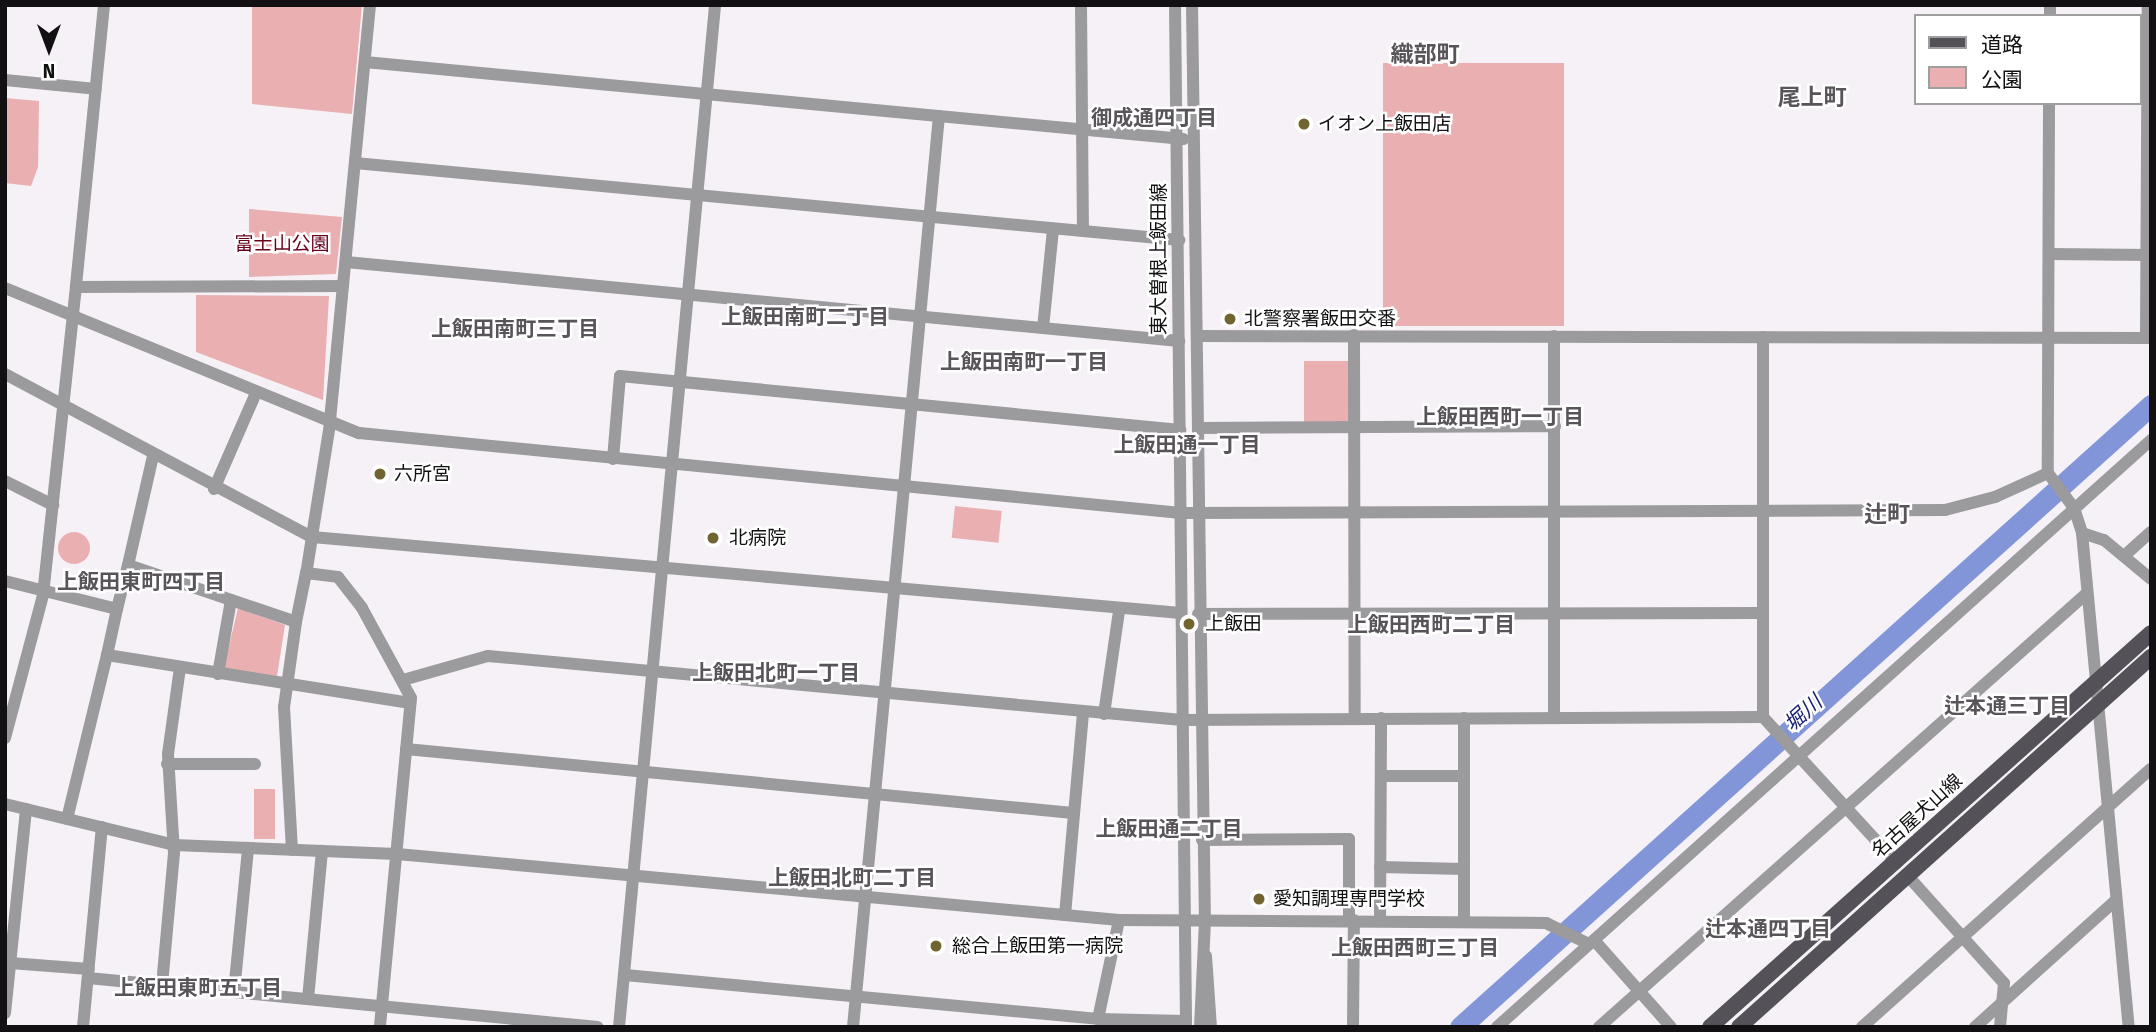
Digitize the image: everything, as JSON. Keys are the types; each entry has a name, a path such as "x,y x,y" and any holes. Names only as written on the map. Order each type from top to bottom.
{"main road":[{"name":"名古屋犬山線","path":"1739,1027 2095,683 2151,634"},
{"name":"名古屋犬山線","path":"1710,1027 1902,869 2151,657"}],"street":[{"path":"5,738 43,595 65,409 104,5"},
{"path":"292,850 286,687 330,424 370,5"},
{"path":"619,1027 715,5"},
{"path":"1081,5 1083,231"},
{"name":"東大曽根上飯田線","path":"1175,5 1185,1024"},
{"name":"東大曽根上飯田線","path":"1192,5 1198,614 1205,948"},
{"path":"1197,336 2148,337 2148,5"},
{"path":"365,62 1194,139"},
{"path":"5,80 96,89"},
{"path":"2049,105 2050,479 2070,505 2081,533 2129,1027"},
{"path":"853,1027 939,116"},
{"path":"355,163 1179,240"},
{"path":"1043,328 1053,229"},
{"path":"2049,254 2149,255"},
{"path":"346,261 1179,341"},
{"path":"76,287 343,286"},
{"path":"5,288 330,424 359,433 1181,513 1554,509 1945,510 2050,479"},
{"path":"1354,335 1355,718"},
{"path":"1554,336 1554,718"},
{"path":"1763,337 1763,613 1770,723 2004,983 2000,1027"},
{"path":"5,374 214,489 313,537 1119,611 1181,613"},
{"path":"613,459 620,376 1180,430"},
{"path":"214,489 256,393"},
{"path":"1198,428 1555,426"},
{"path":"1497,1027 1587,940 2070,505 2151,440"},
{"path":"68,819 153,456"},
{"path":"5,481 53,505"},
{"path":"2081,533 2104,540 2151,579"},
{"path":"2124,556 2151,533"},
{"path":"128,565 296,622"},
{"path":"306,573 338,576 403,680 410,703 380,1027"},
{"path":"5,581 43,595 117,609"},
{"path":"1599,1027 2086,594"},
{"path":"218,674 231,600"},
{"path":"1104,714 1119,611"},
{"path":"1198,614 1763,613"},
{"path":"107,655 286,687 410,703"},
{"path":"403,680 488,656 1083,713 1182,720 1554,718 1770,723"},
{"path":"162,985 174,845 167,764 180,667"},
{"path":"1065,915 1083,713"},
{"path":"1380,920 1381,718"},
{"path":"1464,718 1464,919"},
{"path":"406,749 1073,813"},
{"path":"167,764 255,764"},
{"path":"1862,1027 2151,769"},
{"path":"1381,776 1464,776"},
{"path":"5,804 174,845 397,854 1119,920 1464,919 1549,925 1587,940 1640,991 1671,1027"},
{"path":"5,1013 26,809"},
{"path":"83,1027 102,827"},
{"path":"1202,840 1349,839 1353,1027"},
{"path":"234,992 248,848"},
{"path":"308,999 322,851"},
{"path":"1380,867 1464,869"},
{"path":"1975,1027 2116,900"},
{"path":"1098,1019 1119,920"},
{"path":"1200,1027 1199,978 1205,948"},
{"path":"1205,948 1211,1027"},
{"path":"10,962 162,985 598,1027"},
{"path":"625,975 855,998 1185,1024"}],"green space":[{"path":"252,5 362,5 352,114 252,104"},
{"path":"1383,63 1564,63 1564,326 1383,326"},
{"path":"5,98 39,101 38,167 31,186 5,183"},
{"name":"富士山公園","path":"249,209 342,217 336,274 249,277"},
{"path":"196,295 329,296 323,400 196,352"},
{"path":"1304,361 1350,361 1350,423 1304,423"},
{"path":"955,506 1002,511 998,543 952,538"},
{"path":"74,532 85,537 90,548 85,559 74,564 63,559 58,548 63,537"},
{"path":"238,608 285,625 277,676 232,674 224,667"},
{"path":"254,789 275,789 275,839 254,839"}],"waterway":[{"name":"堀川","path":"1460,1027 2151,405"}],"place":[{"name":"イオン上飯田店","path":"1304,124"},
{"name":"北警察署飯田交番","path":"1230,319"},
{"name":"六所宮","path":"380,474"},
{"name":"北病院","path":"713,538"},
{"name":"上飯田","path":"1189,624"},
{"name":"愛知調理専門学校","path":"1259,899"},
{"name":"総合上飯田第一病院","path":"936,946"}],"district":[{"name":"織部町","path":"1425,54"},
{"name":"尾上町","path":"1812,97"},
{"name":"御成通四丁目","path":"1154,118"},
{"name":"上飯田南町二丁目","path":"805,317"},
{"name":"上飯田南町三丁目","path":"515,329"},
{"name":"上飯田南町一丁目","path":"1024,362"},
{"name":"上飯田西町一丁目","path":"1500,417"},
{"name":"上飯田通一丁目","path":"1187,445"},
{"name":"辻町","path":"1887,514"},
{"name":"上飯田東町四丁目","path":"141,582"},
{"name":"上飯田西町二丁目","path":"1431,625"},
{"name":"上飯田北町一丁目","path":"776,673"},
{"name":"辻本通三丁目","path":"2007,706"},
{"name":"上飯田通二丁目","path":"1169,829"},
{"name":"上飯田北町二丁目","path":"852,878"},
{"name":"辻本通四丁目","path":"1768,929"},
{"name":"上飯田西町三丁目","path":"1415,948"},
{"name":"上飯田東町五丁目","path":"198,988"}]}
